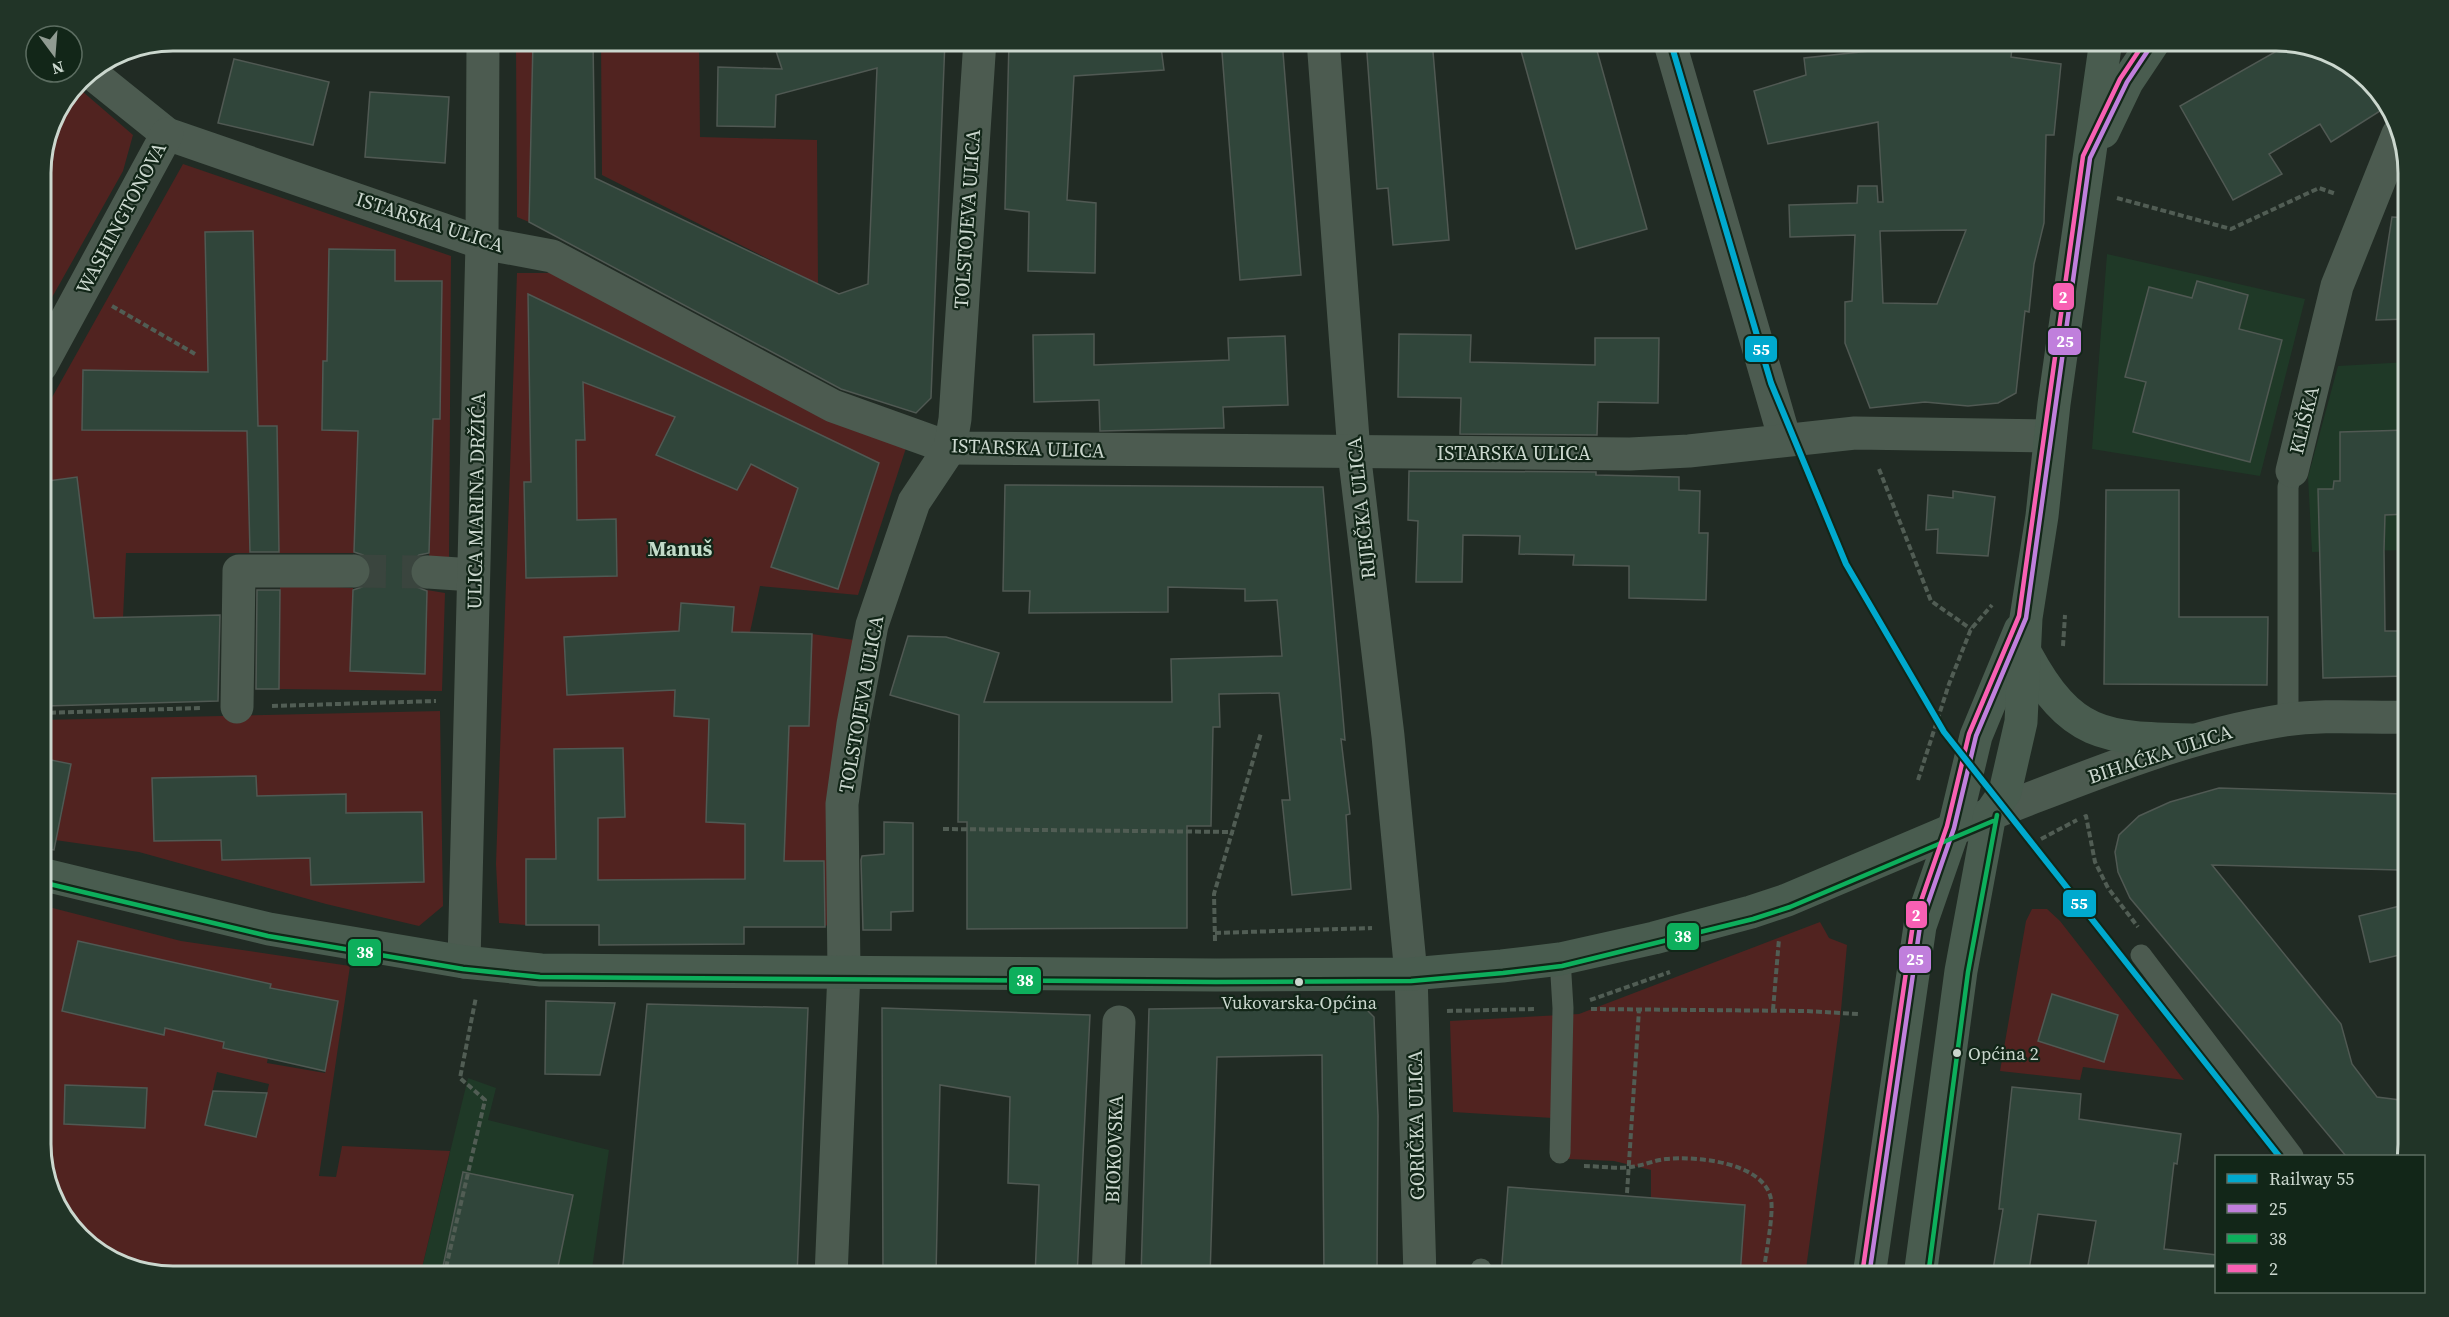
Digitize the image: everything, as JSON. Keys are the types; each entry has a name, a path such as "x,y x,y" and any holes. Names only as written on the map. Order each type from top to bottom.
{"street":[{"name":"ULICA MARINA DRŽIĆA","path":"474,963 471,700 482,243 483,51"},
{"name":"TOLSTOJEVA ULICA","path":"831,1266 844,972 842,804 853,724 872,625 914,502 950,448 979,51"},
{"name":"RIJEČKA ULICA","path":"1324,51 1354,452 1388,736 1411,974"},
{"path":"1672,51 1785,440"},
{"path":"1921,1266 1960,971 1990,814 2005,792 2016,753 2021,722 2026,618 2042,516 2050,436 2105,51"},
{"path":"2090,158 2127,82 2148,51"},
{"name":"ISTARSKA ULICA","path":"97,78 167,134 482,243 552,256 833,406 950,448 1630,454 1689,451 1855,433 2050,436"},
{"name":"WASHINGTONOVA","path":"51,347 167,134"},
{"name":"KLIŠKA","path":"2292,471 2337,286 2395,144"},
{"path":"237,707 239,571 354,571"},
{"path":"1870,1266 1913,965 1929,892 1954,828 1976,736 2026,618"},
{"path":"2026,654 2042,684 2084,725 2110,735 2134,739 2191,740"},
{"name":"BIHAĆKA ULICA","path":"1990,814 2191,740 2288,720 2398,717"},
{"path":"51,876 269,929 474,963 541,970 1216,975 1411,974 1560,959 1653,938 1751,912 1787,900 1990,814"},
{"name":"GORIČKA ULICA","path":"1411,974 1420,1266"},
{"name":"BIOKOVSKA","path":"1108,1266 1119,1022"}],"lane":[{"name":"KLIŠKA","path":"2288,720 2288,487 2292,471"},
{"path":"2141,955 2291,1155"},
{"path":"1560,959 1563,1008 1560,1153"}],"path":[{"path":"2142,206 2231,229 2319,188 2371,205"},
{"path":"83,288 195,354"},
{"path":"1876,463 1931,601 1971,629 1949,684 1918,780"},
{"path":"51,713 471,700"},
{"path":"1216,975 1214,894 1234,832 1261,733"},
{"path":"2041,839 2086,816 2095,862 2108,888 2153,946 2141,955"},
{"path":"942,828 1234,832"},
{"path":"1215,933 1372,928 1377,974"},
{"path":"1773,1010 1780,930"},
{"path":"446,1266 485,1100 460,1078 474,963"},
{"path":"1563,1008 1773,1010 1858,1014"},
{"path":"1627,1193 1639,1010"},
{"path":"1560,1153 1566,1165 1629,1168 1665,1159 1698,1159 1731,1165 1751,1173 1763,1182 1771,1199 1764,1266"}],"shaded area":[{"path":"516,51 533,51 529,222 517,217"},
{"path":"601,51 699,51 700,137 817,140 818,284 602,175"},
{"path":"82,91 133,135 123,171 51,299 52,157 60,126"},
{"path":"183,164 451,256 449,560 429,559 432,461 357,458 354,553 279,553 277,426 247,427 250,553 126,553 123,618 51,620 51,596 90,591 77,477 51,481 51,399","holes":["329,249 394,250 395,281 442,281 440,419 407,419 406,432 322,430 323,361 391,362 328,314","83,370 204,372 204,431 82,430"]},
{"path":"2107,254 2305,299 2260,476 2092,449"},
{"path":"517,273 550,273 906,448 858,595 760,586 750,632 748,725 809,726 812,634 854,640 832,925 810,927 745,862 745,879 598,880 598,858 526,859 526,925 499,923 496,864","holes":["529,295 879,463 838,589 772,566 798,488 751,464 736,490 656,455 675,417 583,382 585,440 530,442","576,481 577,520 616,519 617,576 527,578 524,483","651,633 653,691 567,695 565,637","679,652 738,721 674,716","623,748 625,817 556,819 554,749","709,749 788,751 785,824 706,822"]},
{"path":"2398,363 2398,550 2312,552 2308,477 2338,366"},
{"path":"280,584 353,588 354,671 425,674 427,590 445,593 442,691 279,689"},
{"path":"440,711 443,906 419,926 326,904 139,852 51,839 51,816 61,818 71,765 51,760 51,720","holes":["256,776 258,859 222,860 221,840 154,841 153,778","346,794 346,813 422,812 424,882 311,885 308,795"]},
{"path":"51,908 181,941 350,966 319,1176 336,1177 342,1146 450,1151 422,1266 172,1266 133,1260 105,1246 81,1225 71,1212 57,1184 56,1172 53,1168 51,1152","holes":["78,941 179,964 164,1034 62,1011","280,990 338,1001 325,1073 267,1063","217,1072 269,1084 257,1137 205,1125","65,1085 147,1088 145,1128 64,1124"]},
{"path":"2032,909 2047,909 2060,921 2184,1080 2083,1067 2080,1080 2000,1071 2026,921"},
{"path":"1820,922 1829,938 1847,945 1840,1021 1806,1266 1741,1266 1745,1205 1651,1198 1651,1170 1614,1161 1568,1159 1569,1119 1453,1112 1450,1021 1579,1014"},
{"path":"468,1078 496,1088 488,1120 609,1150 592,1266 422,1266"}],"building":[{"path":"533,51 593,51 595,178 839,294 868,284 877,68 776,95 775,127 717,126 718,67 782,69 776,51 945,51 931,398 916,413 841,389 529,222"},
{"path":"1009,51 1161,51 1164,70 1074,76 1067,200 1096,203 1095,273 1028,271 1029,212 1005,209"},
{"path":"1222,51 1283,51 1301,275 1240,280"},
{"path":"1367,51 1433,51 1449,240 1393,245 1388,188 1377,189"},
{"path":"1521,51 1597,51 1647,229 1576,249"},
{"path":"1870,51 2012,51 2011,57 2061,64 2054,135 2046,135 2044,223 2034,264 2029,312 2025,311 2016,393 1998,403 1968,406 1925,402 1870,408 1845,343 1845,302 1852,301 1855,235 1790,237 1789,205 1857,203 1858,186 1877,186 1878,202 1883,202 1878,122 1768,144 1754,91 1806,75 1804,58","holes":["1966,230 1937,304 1883,303 1880,231"]},
{"path":"2277,51 2308,55 2344,71 2368,92 2380,111 2331,142 2320,124 2269,154 2282,174 2233,200 2180,106"},
{"path":"234,59 329,82 313,145 218,123"},
{"path":"370,92 449,97 445,163 365,157"},
{"path":"2392,217 2398,217 2398,319 2376,320"},
{"path":"253,231 258,426 277,426 279,552 250,552 247,431 82,430 83,370 208,372 205,232"},
{"path":"329,249 395,250 395,281 442,281 440,419 433,419 429,553 419,555 413,561 409,571 411,581 417,587 427,591 425,674 350,671 353,590 369,581 372,570 369,561 363,555 354,552 358,431 322,430 323,361 327,361"},
{"path":"2197,281 2248,295 2239,329 2282,340 2250,462 2133,432 2146,382 2125,377 2149,287 2192,298"},
{"path":"528,294 879,463 838,589 771,567 798,488 751,464 737,490 656,455 675,417 583,382 585,440 576,440 577,520 616,519 617,576 526,578 524,482 531,482"},
{"path":"1094,334 1094,365 1229,360 1228,338 1285,336 1288,405 1223,407 1224,428 1100,431 1099,400 1034,402 1033,335"},
{"path":"1399,334 1471,335 1470,362 1595,365 1595,338 1659,338 1658,403 1598,402 1597,435 1460,434 1461,398 1398,397"},
{"path":"2398,430 2398,514 2385,515 2384,550 2385,631 2398,631 2398,676 2323,678 2318,489 2333,489 2334,481 2340,481 2340,432"},
{"path":"1409,471 1596,472 1596,475 1679,477 1679,490 1700,491 1699,533 1708,533 1706,600 1629,598 1629,566 1573,565 1574,555 1519,554 1520,536 1463,535 1462,582 1416,582 1418,521 1408,520"},
{"path":"77,477 94,618 220,615 218,701 51,706 51,481"},
{"path":"1005,485 1323,487 1345,740 1341,739 1350,814 1346,815 1351,889 1292,895 1282,800 1290,800 1279,693 1219,694 1220,727 1213,727 1211,826 1187,826 1187,928 967,929 967,822 958,822 959,715 890,695 908,636 946,637 999,653 984,702 1172,702 1171,659 1282,656 1277,600 1245,601 1245,589 1168,587 1168,612 1029,613 1030,591 1003,591"},
{"path":"2106,490 2179,490 2179,617 2268,617 2267,685 2104,684"},
{"path":"1953,491 1995,497 1988,556 1937,553 1938,529 1926,530 1928,495 1953,498"},
{"path":"257,590 280,590 279,689 256,689"},
{"path":"681,603 734,607 732,632 812,634 809,726 789,726 784,861 824,861 825,927 744,927 744,944 599,945 599,925 526,925 526,859 556,859 554,749 623,748 625,817 598,818 598,880 745,879 745,824 706,822 709,719 674,716 675,690 567,695 564,637 679,631"},
{"path":"51,760 71,764 54,850 51,850"},
{"path":"256,776 257,796 346,794 346,813 422,812 424,882 311,885 310,858 222,860 221,840 154,841 152,778"},
{"path":"2219,788 2398,794 2398,870 2212,865 2341,1024 2352,1064 2377,1097 2398,1100 2397,1155 2345,1155 2130,898 2118,872 2115,852 2119,835 2139,816 2170,802"},
{"path":"884,822 913,823 913,911 891,912 891,930 863,930 861,860 862,856 884,854"},
{"path":"2398,906 2398,955 2370,962 2359,916"},
{"path":"78,941 271,984 270,988 338,1001 325,1071 223,1048 224,1042 165,1028 164,1035 62,1011"},
{"path":"2052,994 2118,1015 2104,1062 2038,1041"},
{"path":"546,1001 615,1003 600,1075 545,1074"},
{"path":"647,1004 808,1008 797,1266 623,1266"},
{"path":"1363,1006 1374,1017 1378,1116 1377,1266 1324,1266 1322,1055 1217,1057 1210,1266 1141,1266 1149,1009"},
{"path":"882,1008 1090,1015 1077,1266 1035,1266 1039,1185 1008,1183 1010,1097 940,1085 936,1266 883,1266"},
{"path":"65,1085 147,1088 145,1128 64,1124"},
{"path":"2012,1087 2081,1094 2079,1119 2181,1134 2177,1164 2174,1163 2164,1249 2215,1255 2215,1266 2088,1266 2096,1221 2038,1214 2030,1266 1994,1266 2003,1209 1999,1209"},
{"path":"213,1091 267,1093 256,1137 205,1125"},
{"path":"463,1172 573,1195 558,1266 443,1266"},
{"path":"1508,1187 1745,1205 1741,1266 1502,1266"}],"tunnel":[{"path":"353,571 428,572"}],"rail line":[{"name":"55","path":"1673,51 1771,383 1846,564 1944,732 2278,1155"}],"transit line":[{"name":"2","path":"1863,1266 1913,924 1947,826 1969,734 2019,616 2083,156 2120,79 2139,51"},
{"name":"25","path":"1870,1266 1920,926 1954,828 1976,736 2026,618 2090,158 2127,82 2148,51"},
{"name":"38","path":"1929,1266 1968,972 1997,815"},
{"name":"38","path":"51,884 268,936 463,969 540,977 1216,982 1411,981 1562,966 1753,919 1790,907 1993,821"}],"place":[{"name":"Vukovarska-Općina","path":"1299,982"},
{"name":"Općina 2","path":"1957,1053"}],"district":[{"name":"Manuš","path":"680,549"}]}
